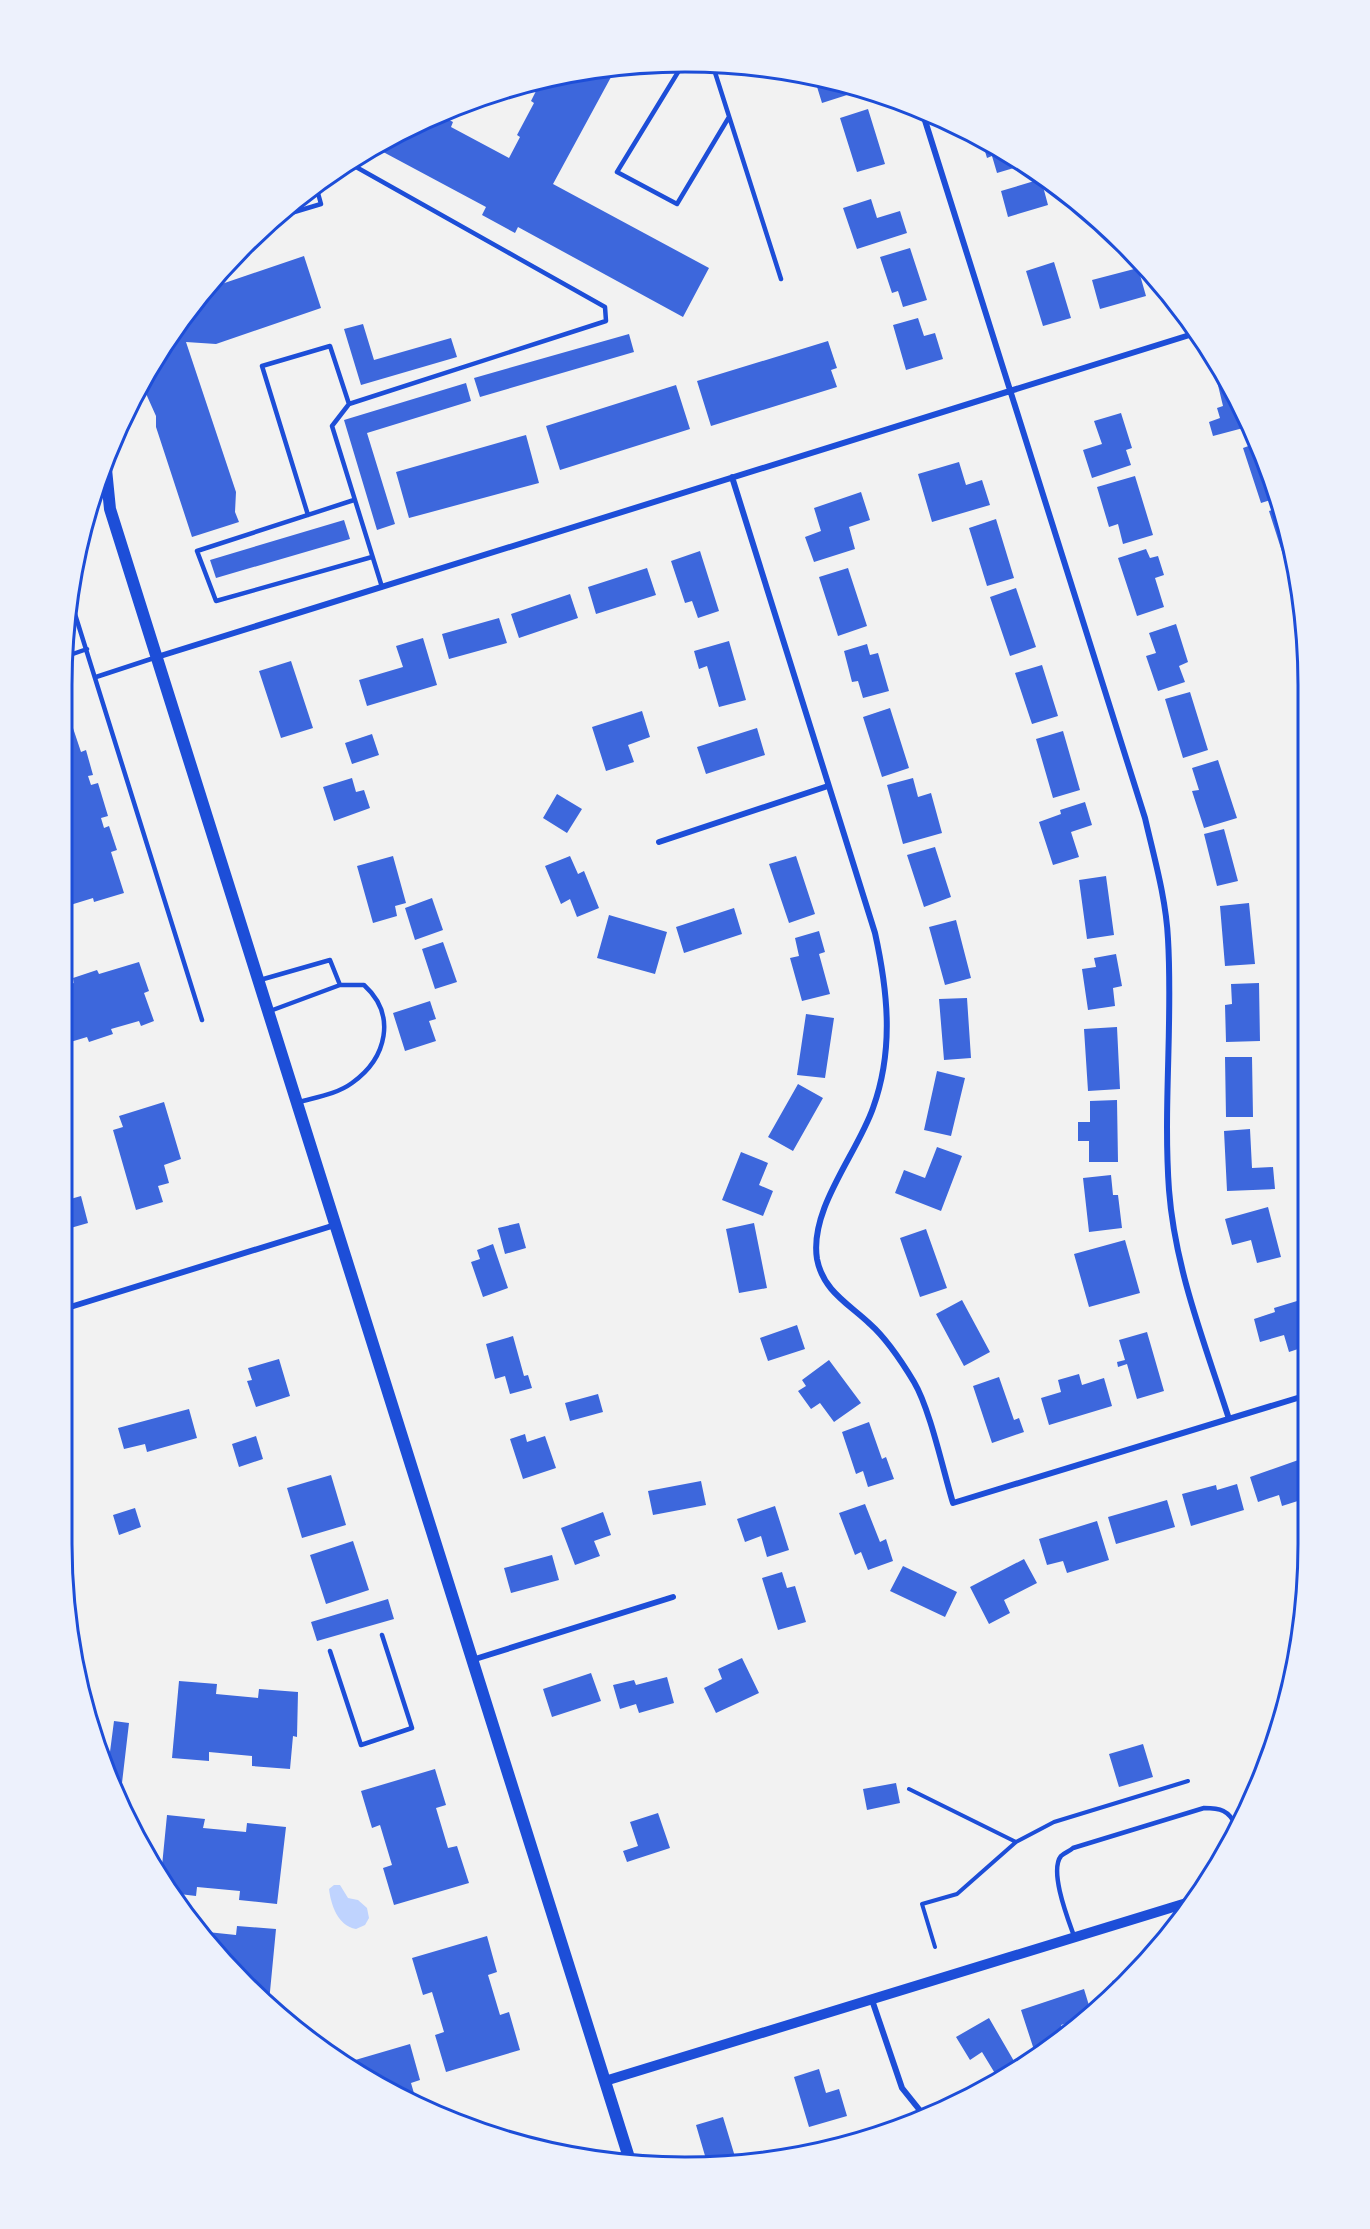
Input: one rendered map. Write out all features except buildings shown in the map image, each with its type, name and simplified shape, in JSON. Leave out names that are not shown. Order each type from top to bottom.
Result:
[{"type":"main road","points":[[107,482],[110,509],[628,2154]]},
{"type":"main road","points":[[103,496],[110,509]]},
{"type":"street","points":[[925,121],[1145,818],[1159,876],[1168,936],[1170,997],[1167,1140],[1174,1232],[1188,1291],[1229,1419]]},
{"type":"street","points":[[157,657],[1189,335]]},
{"type":"street","points":[[732,477],[875,933],[884,977],[888,1020],[885,1064],[874,1107],[856,1148],[822,1213],[816,1237],[817,1260],[826,1283],[836,1296],[871,1324],[895,1353],[916,1385],[953,1503],[1298,1397]]},
{"type":"street","points":[[659,842],[828,786]]},
{"type":"street","points":[[72,1306],[335,1225]]},
{"type":"street","points":[[472,1660],[673,1597]]},
{"type":"street","points":[[605,2081],[1180,1905]]},
{"type":"street","points":[[872,2000],[902,2088],[920,2110]]},
{"type":"lane","points":[[678,72],[617,172],[677,204],[729,117]]},
{"type":"lane","points":[[715,73],[781,279]]},
{"type":"lane","points":[[357,167],[605,307],[606,321],[349,404],[332,426],[382,587]]},
{"type":"lane","points":[[297,211],[321,204],[318,194]]},
{"type":"lane","points":[[308,515],[262,366],[330,346],[349,404]]},
{"type":"lane","points":[[354,500],[197,551],[216,601],[372,557]]},
{"type":"lane","points":[[76,616],[202,1020]]},
{"type":"lane","points":[[73,654],[87,649]]},
{"type":"lane","points":[[96,677],[157,657]]},
{"type":"lane","points":[[258,981],[330,960],[340,985]]},
{"type":"lane","points":[[268,1011],[340,985],[364,985],[377,997],[383,1013],[385,1033],[379,1052],[366,1070],[351,1084],[331,1093],[296,1103]]},
{"type":"lane","points":[[330,1651],[360,1745],[412,1728],[382,1635]]},
{"type":"lane","points":[[1074,1938],[1057,1878],[1056,1867],[1061,1856],[1074,1848],[1204,1808],[1219,1808],[1232,1815],[1233,1818]]},
{"type":"path","points":[[935,1947],[922,1904],[957,1894],[1016,1842],[1054,1822],[1188,1782]]},
{"type":"path","points":[[909,1789],[1016,1842]]},
{"type":"water","points":[[334,1885],[340,1885],[348,1898],[358,1900],[367,1908],[369,1918],[365,1925],[356,1929],[350,1927],[344,1924],[336,1914],[329,1889]]}]
